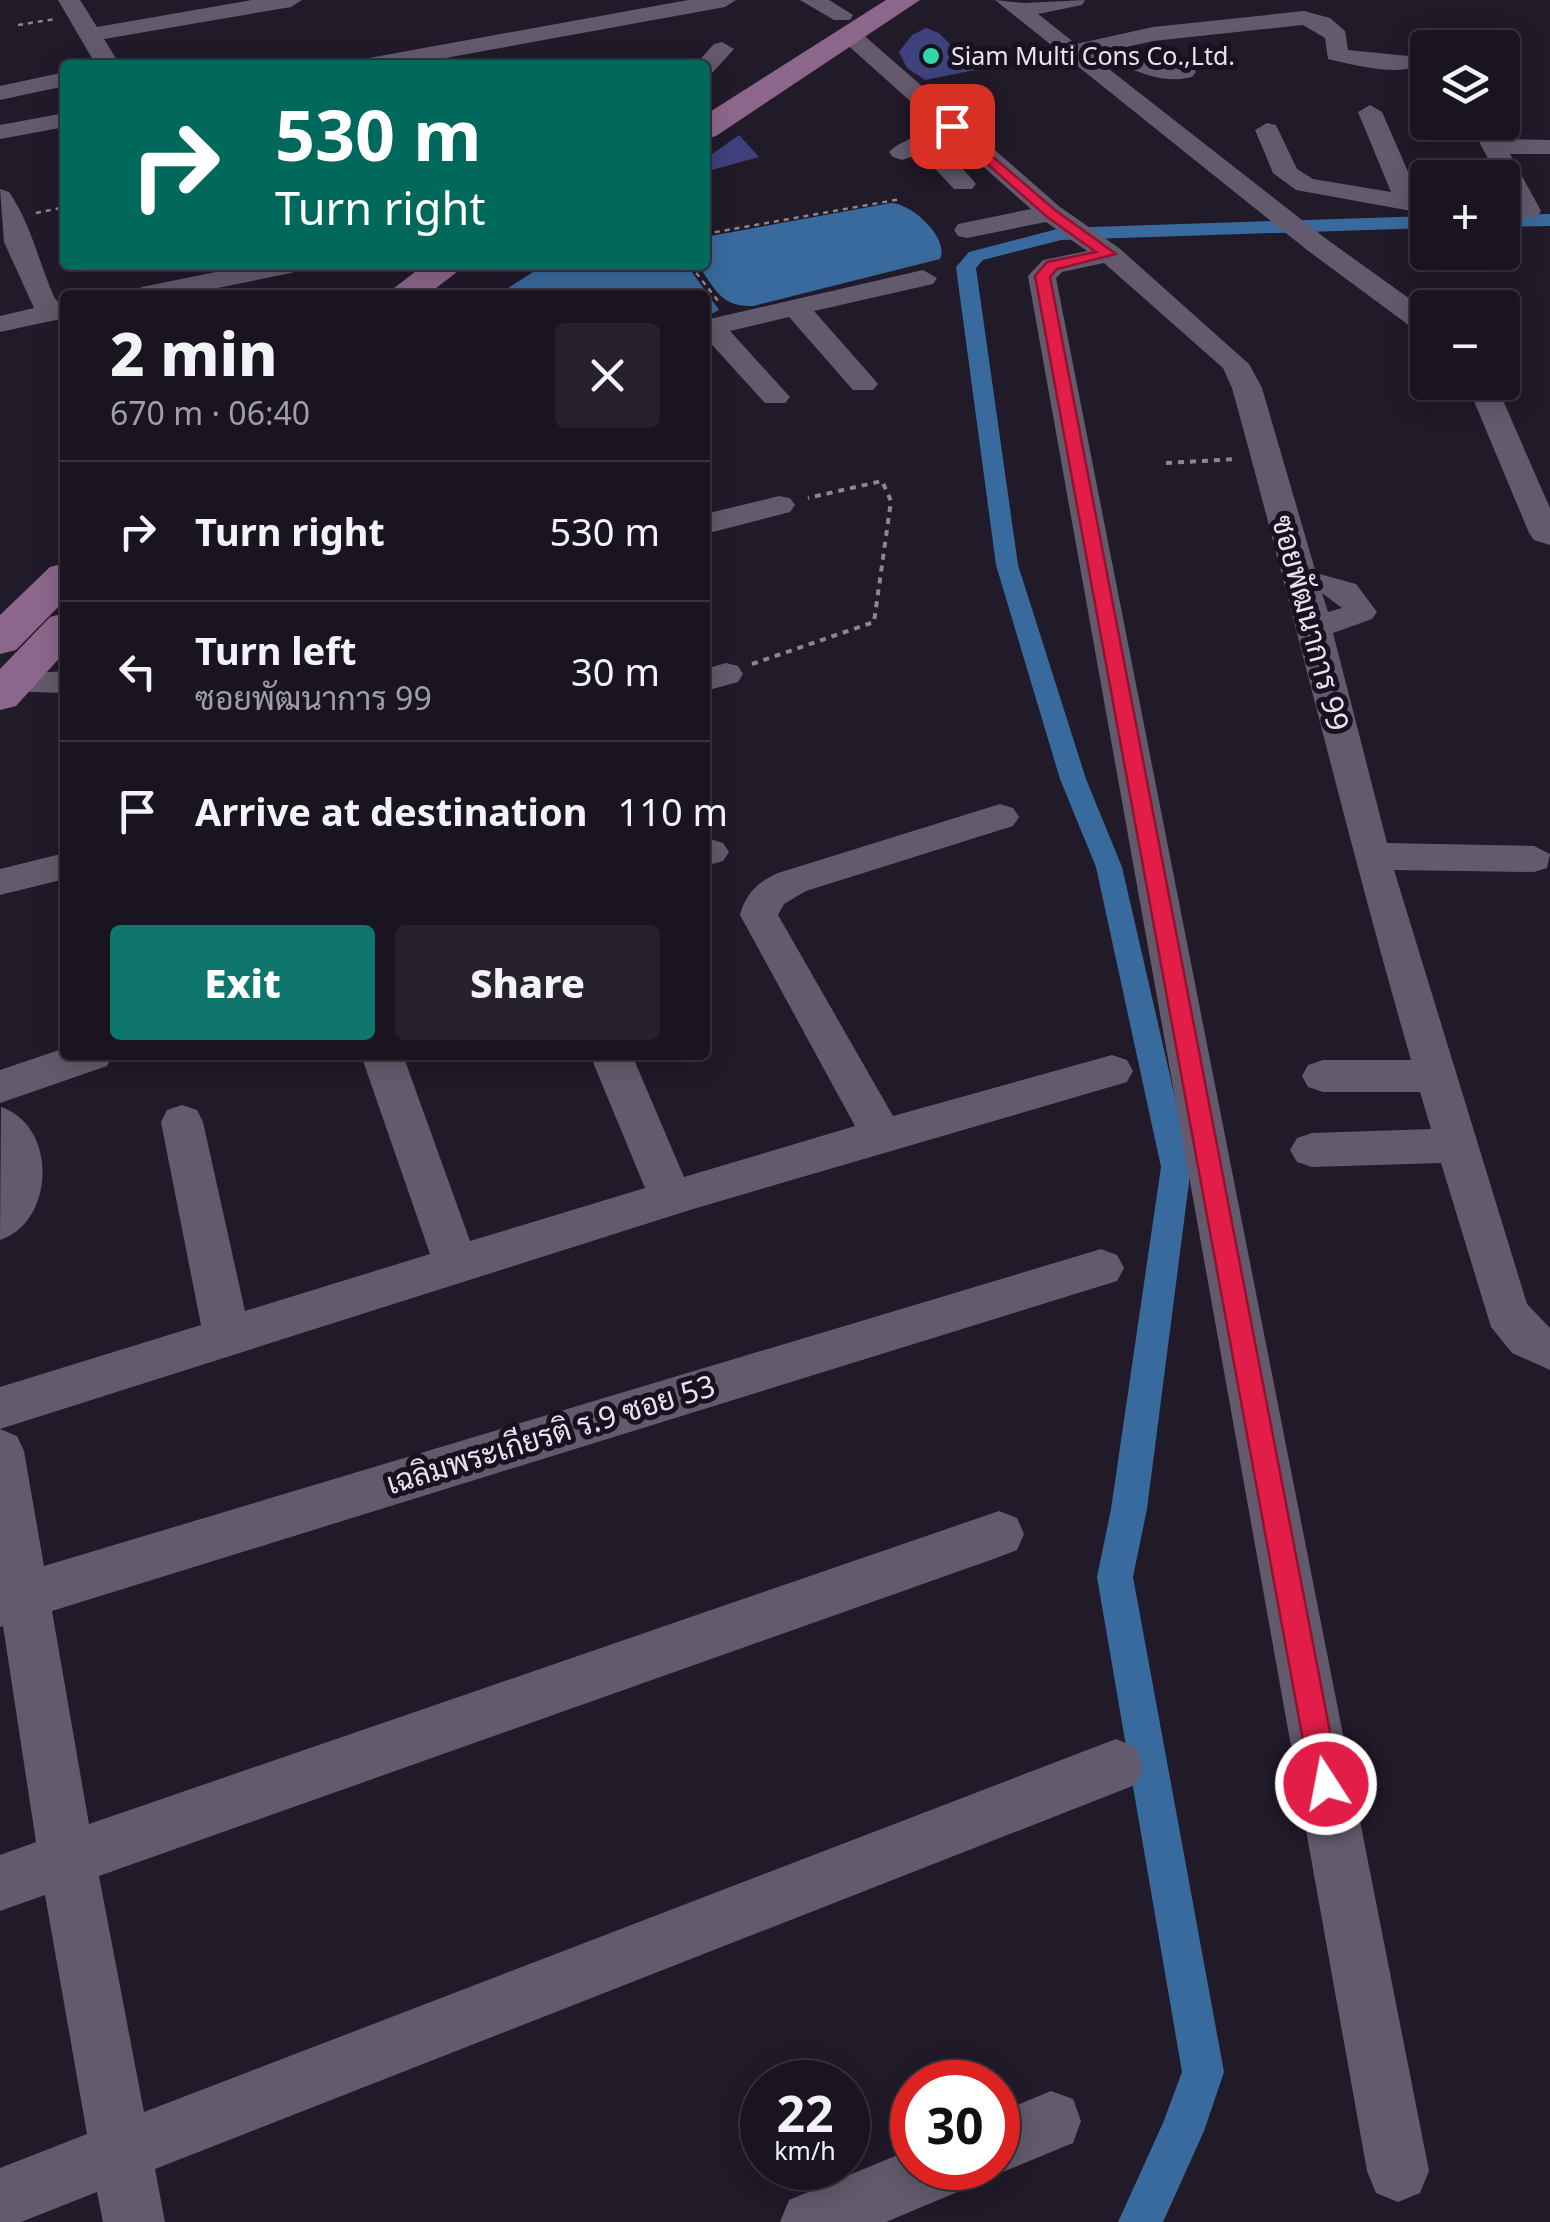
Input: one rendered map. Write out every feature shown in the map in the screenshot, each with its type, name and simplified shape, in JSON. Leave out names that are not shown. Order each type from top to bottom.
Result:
[{"type":"main road","points":[[710,97],[853,17],[906,0]]},
{"type":"main road","points":[[710,125],[853,17]]},
{"type":"main road","points":[[414,290],[463,270]]},
{"type":"main road","points":[[0,640],[60,581]]},
{"type":"main road","points":[[6,689],[60,631]]},
{"type":"street","points":[[105,60],[79,17],[292,0]]},
{"type":"street","points":[[396,60],[726,0]]},
{"type":"street","name":"ซอยพัฒนาการ 99","points":[[811,0],[853,17],[952,126],[1059,220],[1108,254],[1235,364],[1247,388],[1302,581],[1371,856],[1507,1313],[1528,1339],[1550,1350]]},
{"type":"street","points":[[1013,5],[1074,0]]},
{"type":"street","points":[[1013,5],[1316,244],[1410,313]]},
{"type":"street","points":[[1079,57],[1153,34],[1304,18],[1322,22],[1337,36],[1336,54],[1366,61],[1410,62]]},
{"type":"street","points":[[1079,57],[1116,57],[1160,74],[1179,62]]},
{"type":"street","points":[[0,93],[60,80]]},
{"type":"street","points":[[1370,112],[1410,189]]},
{"type":"street","points":[[0,132],[60,121]]},
{"type":"street","points":[[952,126],[914,148],[963,184]]},
{"type":"street","points":[[1267,130],[1295,179]]},
{"type":"street","points":[[1491,140],[1527,211]]},
{"type":"street","points":[[1494,146],[1550,147]]},
{"type":"street","points":[[1247,189],[1295,179],[1410,202]]},
{"type":"street","points":[[0,197],[13,217],[17,242],[58,312],[0,324]]},
{"type":"street","points":[[966,230],[1059,220]]},
{"type":"street","points":[[1108,254],[1052,266],[1042,276],[1398,2171]]},
{"type":"street","points":[[167,290],[266,270]]},
{"type":"street","points":[[775,397],[713,321],[923,278]]},
{"type":"street","points":[[795,307],[862,384]]},
{"type":"street","points":[[1488,400],[1548,538]]},
{"type":"street","points":[[710,523],[779,505]]},
{"type":"street","points":[[1302,581],[1328,583],[1345,590],[1357,601],[1360,612],[1336,623],[1310,622]]},
{"type":"street","points":[[6,689],[60,683]]},
{"type":"street","points":[[880,1134],[759,915],[761,904],[770,893],[792,882],[1000,817]]},
{"type":"street","points":[[1371,856],[1534,859]]},
{"type":"street","points":[[0,882],[60,867]]},
{"type":"street","points":[[0,1086],[77,1060]]},
{"type":"street","points":[[384,1060],[456,1262]]},
{"type":"street","points":[[613,1060],[671,1197]]},
{"type":"street","points":[[0,1408],[456,1262],[880,1134],[1112,1071]]},
{"type":"street","points":[[1323,1076],[1437,1076]]},
{"type":"street","points":[[182,1122],[227,1337]]},
{"type":"street","points":[[0,1222],[16,1199],[26,1169],[16,1143],[1,1124]]},
{"type":"street","points":[[1312,1150],[1458,1145]]},
{"type":"street","name":"เฉลิมพระเกียรติ ร.9 ซอย 53","points":[[12,1599],[1101,1268]]},
{"type":"street","points":[[0,1450],[12,1599],[67,1858],[134,2222]]},
{"type":"street","points":[[0,1883],[1000,1534]]},
{"type":"street","points":[[0,2199],[120,2149],[1116,1766]]},
{"type":"street","points":[[811,2222],[890,2189]]},
{"type":"path","points":[[18,25],[79,17]]},
{"type":"path","points":[[710,233],[901,200]]},
{"type":"path","points":[[1166,463],[1265,457]]},
{"type":"path","points":[[715,677],[874,622],[892,501],[882,481],[779,505]]},
{"type":"water","points":[[891,203],[908,209],[927,223],[942,251],[940,259],[742,306],[726,300],[701,270],[710,270],[710,236]]},
{"type":"water","points":[[536,270],[691,270],[705,290],[505,290]]},
{"type":"water","points":[[710,297],[719,310],[710,314]]},
{"type":"building","name":"Siam Multi Cons Co.,Ltd.","points":[[926,28],[939,33],[975,70],[925,80],[907,68],[899,52],[912,35]]},
{"type":"building","points":[[739,135],[759,157],[710,171],[710,155]]},
{"type":"waterway","points":[[1520,221],[1550,220]]},
{"type":"waterway","points":[[1140,2222],[1182,2131],[1203,2072],[1115,1577],[1129,1509],[1176,1167],[1109,867],[1073,779],[1007,565],[966,267],[976,256],[1061,234],[1410,223]]},
{"type":"place","name":"Siam Multi Cons Co.,Ltd.","points":[[931,56]]},
{"type":"route","points":[[952,126],[1050,213],[1108,254],[1052,266],[1042,276],[1326,1784]]}]
